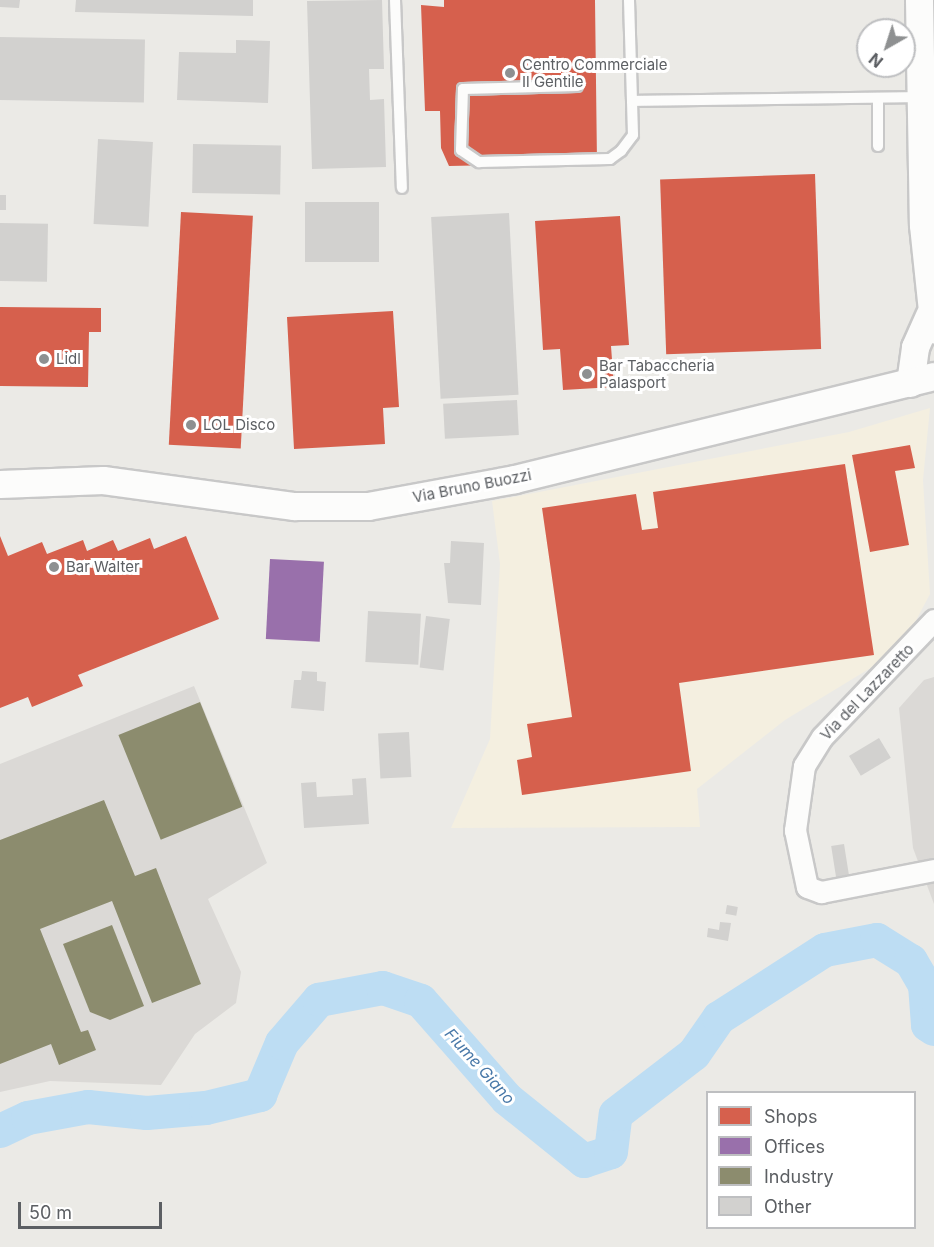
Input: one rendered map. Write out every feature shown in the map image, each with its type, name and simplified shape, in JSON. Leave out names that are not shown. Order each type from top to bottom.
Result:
[{"type":"street","points":[[919,0],[921,97],[932,322],[915,347],[922,380]]},
{"type":"street","name":"Via Bruno Buozzi","points":[[0,484],[103,480],[294,506],[368,506],[515,479],[922,380]]},
{"type":"street","name":"Via del Lazzaretto","points":[[934,620],[822,737],[804,766],[795,830],[807,887],[822,892],[934,870]]},
{"type":"lane","points":[[395,0],[402,189]]},
{"type":"lane","points":[[577,86],[463,89],[461,150],[479,162],[610,159],[633,135],[629,0]]},
{"type":"lane","points":[[632,100],[921,97]]},
{"type":"lane","points":[[878,98],[878,146]]},
{"type":"shaded area","points":[[930,408],[923,480],[930,594],[912,628],[887,658],[785,720],[697,789],[700,827],[451,828],[490,739],[500,564],[492,501],[849,432]]},
{"type":"shaded area","points":[[934,677],[934,904],[913,848],[899,708],[924,680]]},
{"type":"shaded area","points":[[194,686],[267,863],[208,899],[241,972],[236,1003],[195,1034],[161,1085],[50,1081],[0,1092],[0,764]]},
{"type":"building: Shops","name":"Centro Commerciale Il Gentile","points":[[444,0],[595,0],[597,163],[449,166],[441,148],[440,111],[425,111],[421,5],[444,7]]},
{"type":"building: Shops","points":[[815,174],[821,349],[666,354],[660,179]]},
{"type":"building: Shops","points":[[181,212],[253,216],[241,448],[169,445]]},
{"type":"building: Shops","points":[[620,216],[629,345],[611,346],[614,387],[563,390],[560,349],[543,350],[535,221]]},
{"type":"building: Shops","name":"Lidl","points":[[0,307],[101,308],[101,332],[89,332],[88,387],[0,386]]},
{"type":"building: Shops","points":[[393,311],[399,407],[383,408],[385,444],[294,449],[287,317]]},
{"type":"building: Shops","points":[[910,445],[915,468],[895,471],[909,545],[870,552],[852,455]]},
{"type":"building: Shops","points":[[845,464],[874,655],[679,683],[691,771],[522,795],[517,760],[532,757],[527,724],[572,717],[542,508],[636,494],[642,530],[658,528],[653,492]]},
{"type":"building: Shops","points":[[0,536],[8,556],[42,542],[47,554],[83,540],[87,551],[113,540],[118,551],[150,538],[154,549],[186,536],[219,619],[78,675],[83,686],[32,707],[28,697],[0,708]]},
{"type":"building: Offices","points":[[270,559],[324,562],[320,642],[266,639]]},
{"type":"building: Industry","points":[[200,702],[242,807],[161,840],[118,735]]},
{"type":"building: Industry","points":[[104,800],[135,876],[156,868],[201,984],[152,1003],[112,901],[40,929],[81,1032],[88,1030],[96,1050],[59,1065],[51,1044],[0,1064],[0,840]]},
{"type":"building: Industry","points":[[112,925],[144,1006],[110,1020],[90,1012],[63,944]]},
{"type":"building: Other","points":[[0,0],[20,0],[19,8],[0,7]]},
{"type":"building: Other","points":[[76,0],[253,0],[253,16],[75,12]]},
{"type":"building: Other","points":[[382,0],[384,69],[369,69],[370,100],[384,99],[386,167],[312,169],[307,1]]},
{"type":"building: Other","points":[[0,37],[145,40],[144,103],[0,100]]},
{"type":"building: Other","points":[[236,40],[270,41],[268,103],[177,100],[179,52],[236,53]]},
{"type":"building: Other","points":[[98,139],[153,142],[148,227],[94,224]]},
{"type":"building: Other","points":[[193,144],[281,146],[280,195],[192,193]]},
{"type":"building: Other","points":[[0,195],[6,195],[6,210],[0,210]]},
{"type":"building: Other","points":[[305,202],[379,202],[379,262],[305,262]]},
{"type":"building: Other","points":[[509,213],[519,395],[441,399],[431,217]]},
{"type":"building: Other","points":[[0,223],[48,224],[47,282],[0,281]]},
{"type":"building: Other","points":[[517,400],[519,435],[445,439],[443,404]]},
{"type":"building: Other","points":[[451,541],[484,543],[481,605],[448,603],[444,563],[450,563]]},
{"type":"building: Other","points":[[368,611],[421,614],[418,665],[365,662]]},
{"type":"building: Other","points":[[426,616],[450,619],[443,671],[420,668]]},
{"type":"building: Other","points":[[302,671],[317,672],[317,681],[326,682],[324,711],[291,708],[294,680],[301,680]]},
{"type":"building: Other","points":[[409,732],[411,777],[380,779],[378,734]]},
{"type":"building: Other","points":[[879,738],[891,758],[861,776],[849,756]]},
{"type":"building: Other","points":[[366,778],[369,824],[304,828],[301,783],[316,782],[317,797],[353,795],[352,779]]},
{"type":"building: Other","points":[[844,844],[849,876],[836,878],[831,846]]},
{"type":"building: Other","points":[[727,905],[738,907],[736,916],[725,914]]},
{"type":"building: Other","points":[[720,922],[731,923],[728,941],[707,937],[708,928],[719,930]]},
{"type":"waterway","name":"Fiume Giano","points":[[0,1131],[28,1118],[88,1107],[147,1113],[206,1108],[260,1095],[282,1043],[319,1000],[383,988],[421,1001],[507,1099],[584,1161],[611,1152],[616,1114],[694,1054],[719,1018],[825,950],[877,940],[911,961],[925,985],[928,1025],[934,1029]]},
{"type":"place","name":"Centro Commerciale Il Gentile","points":[[510,73]]},
{"type":"place","name":"Lidl","points":[[44,359]]},
{"type":"place","name":"Bar Tabaccheria Palasport","points":[[587,374]]},
{"type":"place","name":"LOL Disco","points":[[191,425]]},
{"type":"place","name":"Bar Walter","points":[[54,567]]}]
